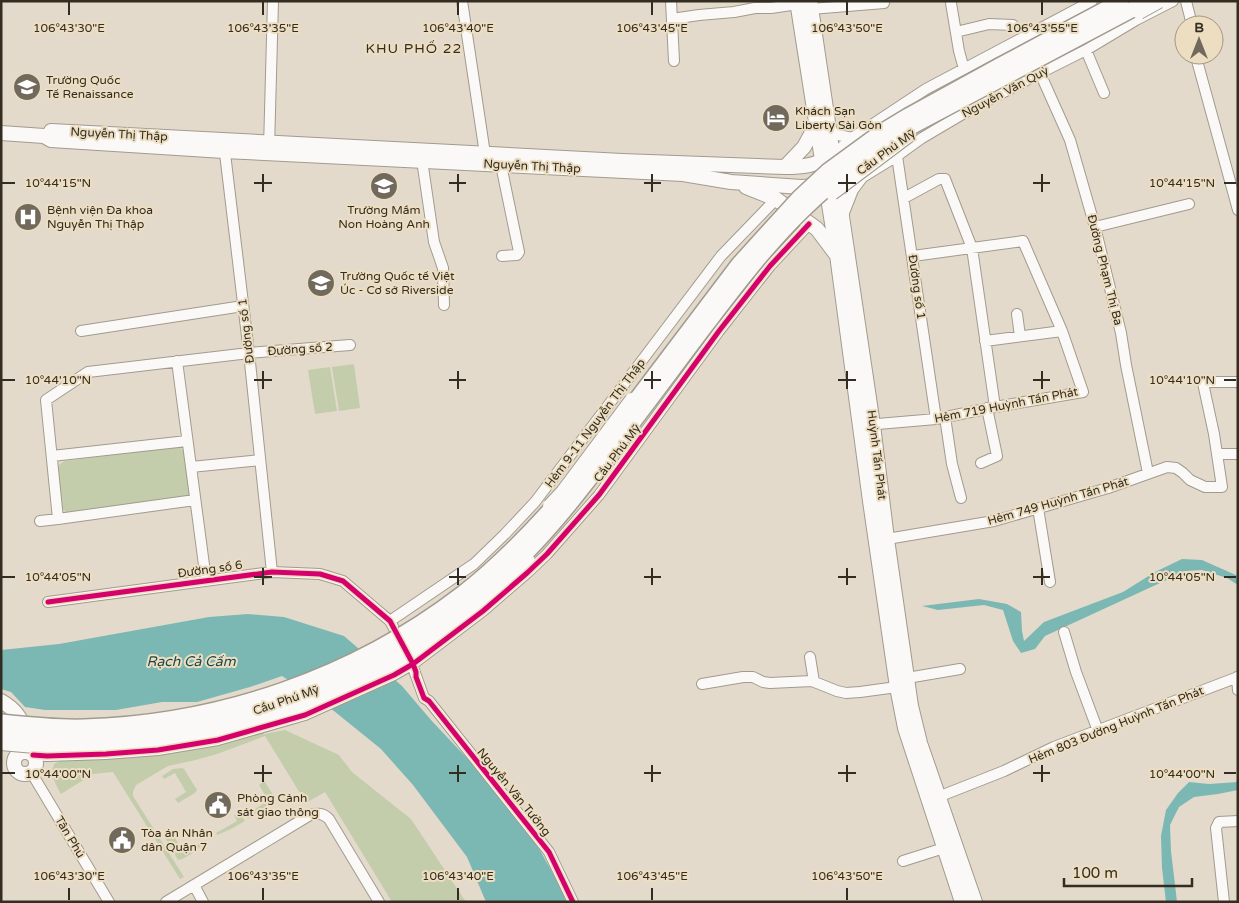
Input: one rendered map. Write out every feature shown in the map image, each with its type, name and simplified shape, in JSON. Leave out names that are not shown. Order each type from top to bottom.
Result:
[{"type":"highway","name":"Cầu Phú Mỹ","points":[[1,722],[61,727],[105,726],[196,715],[287,689],[333,671],[380,648],[420,623],[479,580],[553,508],[577,479],[739,264],[819,179],[843,159],[908,116],[1121,1]]},
{"type":"highway","name":"Cầu Phú Mỹ","points":[[1,734],[100,738],[145,734],[213,722],[254,712],[316,690],[364,669],[414,641],[481,594],[534,544],[585,485],[745,273],[788,225],[833,183],[879,147],[914,125],[1148,1]]},
{"type":"main road","name":"Cầu Phú Mỹ","points":[[1,718],[63,722],[128,719],[223,704],[287,684],[359,654],[387,640],[440,606],[479,576],[563,492],[725,275],[788,201],[881,127],[989,66],[1112,1]]},
{"type":"main road","name":"Cầu Phú Mỹ","points":[[1,743],[46,748],[99,747],[185,739],[234,728],[306,705],[392,666],[467,615],[501,587],[539,550],[576,508],[746,282],[811,210],[913,131],[985,92],[1052,59],[1158,1]]},
{"type":"main road","name":"Huỳnh Tấn Phát","points":[[804,4],[867,425],[902,683],[905,728],[975,902]]},
{"type":"main road","points":[[785,167],[823,125]]},
{"type":"main road","name":"Nguyễn Thị Thập","points":[[1,134],[44,136],[51,140],[224,145],[501,165],[683,174],[806,167],[828,157]]},
{"type":"main road","name":"Nguyễn Thị Thập","points":[[269,148],[485,154],[712,171],[731,182],[801,187],[832,185]]},
{"type":"main road","points":[[731,182],[776,199],[817,229],[842,254]]},
{"type":"main road","name":"Huỳnh Tấn Phát","points":[[832,185],[842,219],[842,254]]},
{"type":"main road","name":"Huỳnh Tấn Phát","points":[[867,425],[887,539],[885,564]]},
{"type":"main road","points":[[1,701],[16,711],[23,723],[28,736],[30,753],[36,760],[36,764],[34,770],[23,774],[16,771],[7,759],[21,752],[30,753]]},
{"type":"main road","name":"Huỳnh Tấn Phát","points":[[937,804],[944,848],[962,902]]},
{"type":"street","points":[[269,148],[273,1]]},
{"type":"street","points":[[462,1],[485,154]]},
{"type":"street","points":[[671,1],[674,61]]},
{"type":"street","points":[[828,157],[852,138],[926,89],[1092,1]]},
{"type":"street","name":"Nguyễn Văn Quỳ","points":[[832,185],[862,178],[922,138],[1173,1]]},
{"type":"street","points":[[1186,1],[1190,15]]},
{"type":"street","points":[[672,19],[755,8],[804,4],[884,3]]},
{"type":"street","points":[[951,4],[964,69]]},
{"type":"street","points":[[956,32],[989,24],[1013,25]]},
{"type":"street","points":[[1086,50],[1104,93]]},
{"type":"street","points":[[1198,65],[1238,210]]},
{"type":"street","name":"Đường Phạm Thị Ba","points":[[1040,73],[1070,140],[1095,226],[1121,333],[1148,473]]},
{"type":"street","points":[[823,125],[834,134],[852,138]]},
{"type":"street","name":"Đường số 1","points":[[224,145],[249,353],[272,572]]},
{"type":"street","name":"Đường số 1","points":[[897,156],[940,418],[961,498]]},
{"type":"street","points":[[422,160],[434,242],[443,268],[444,305]]},
{"type":"street","points":[[501,165],[519,252],[517,255],[502,256]]},
{"type":"street","points":[[842,219],[853,190],[862,178]]},
{"type":"street","points":[[904,198],[939,179],[945,179],[972,248],[985,341],[997,456],[981,463]]},
{"type":"street","name":"Hẻm 9-11 Nguyễn Thị Thập","points":[[390,621],[474,564],[535,502],[721,256],[776,199]]},
{"type":"street","points":[[1095,226],[1189,204]]},
{"type":"street","points":[[30,753],[47,756],[66,756],[158,750],[218,740],[305,715],[414,668],[483,611],[547,554],[599,495],[736,309],[770,266],[810,224]]},
{"type":"street","name":"Hẻm 719 Huỳnh Tấn Phát","points":[[867,425],[940,418],[991,407],[1083,392],[1062,331],[1023,241],[972,248]]},
{"type":"street","points":[[913,256],[972,248]]},
{"type":"street","points":[[81,332],[243,306]]},
{"type":"street","points":[[1017,314],[1020,336]]},
{"type":"street","points":[[985,341],[1062,331]]},
{"type":"street","name":"Đường số 2","points":[[52,456],[46,400],[88,372],[249,353],[350,345]]},
{"type":"street","points":[[177,361],[206,580]]},
{"type":"street","points":[[1238,382],[1204,383],[1217,454],[1238,454]]},
{"type":"street","points":[[58,519],[52,456],[188,441]]},
{"type":"street","name":"Hẻm 749 Huỳnh Tấn Phát","points":[[887,539],[994,520],[1108,488],[1167,467],[1176,468],[1197,484],[1205,487],[1222,488],[1217,454]]},
{"type":"street","points":[[191,466],[260,460]]},
{"type":"street","points":[[40,520],[196,500]]},
{"type":"street","points":[[1038,508],[1050,582]]},
{"type":"street","name":"Đường số 6","points":[[48,602],[272,572],[320,574],[343,581],[390,621]]},
{"type":"street","name":"Nguyễn Văn Tưởng","points":[[390,621],[414,668],[424,698],[429,701],[549,852],[573,902]]},
{"type":"street","points":[[1064,632],[1076,672],[1098,731]]},
{"type":"street","points":[[810,657],[814,682]]},
{"type":"street","points":[[702,684],[753,676],[763,682],[808,680],[838,691],[860,692],[960,669]]},
{"type":"street","points":[[1238,677],[1238,690]]},
{"type":"street","name":"Hẻm 803 Đường Huỳnh Tấn Phát","points":[[937,804],[1054,748],[1238,677]]},
{"type":"street","name":"Tân Phú","points":[[30,772],[109,902]]},
{"type":"street","points":[[166,902],[310,814],[317,813],[324,814],[329,819],[379,902]]},
{"type":"street","points":[[1224,902],[1216,828],[1219,822],[1238,821]]},
{"type":"street","points":[[903,860],[944,848]]},
{"type":"street","points":[[194,885],[203,902]]},
{"type":"green space","points":[[354,364],[360,408],[339,411],[332,367]]},
{"type":"green space","points":[[330,367],[337,411],[315,414],[308,370]]},
{"type":"green space","points":[[178,447],[186,454],[190,496],[67,514],[61,507],[57,469],[65,461]]},
{"type":"green space","points":[[285,730],[339,755],[352,772],[411,819],[466,902],[392,902],[325,792],[306,803],[265,736],[217,754],[168,766],[136,785],[133,796],[184,877],[180,879],[113,772],[93,774],[61,794],[53,775],[54,764],[64,759]]},
{"type":"green space","points":[[182,768],[197,790],[178,803],[175,799],[186,792],[175,773],[164,779],[162,776],[173,769]]},
{"type":"green space","points":[[265,782],[275,801],[248,819],[244,814],[268,800],[259,785]]},
{"type":"green space","points":[[239,812],[245,821],[217,835],[216,833],[237,821],[234,815]]},
{"type":"green space","points":[[170,827],[184,853],[205,842],[189,855],[178,860],[164,836],[165,830]]},
{"type":"water","points":[[1182,559],[1202,560],[1238,576],[1238,585],[1227,578],[1202,570],[1186,571],[1045,636],[1035,649],[1021,653],[1013,641],[1003,610],[984,605],[938,610],[922,606],[979,599],[1007,604],[1021,612],[1024,641],[1044,622],[1123,592],[1155,572]]},
{"type":"water","name":"Rạch Cả Cấm","points":[[248,614],[284,617],[344,636],[402,686],[479,771],[529,831],[563,891],[566,902],[486,902],[467,857],[413,785],[381,749],[334,711],[282,676],[197,702],[162,702],[116,710],[45,710],[25,707],[11,692],[1,689],[1,650],[59,644],[209,617]]},
{"type":"water","points":[[1189,782],[1209,784],[1238,782],[1238,790],[1194,797],[1179,807],[1170,825],[1177,902],[1166,902],[1161,836],[1166,810],[1178,793]]},
{"type":"cycle path","points":[[33,755],[106,754],[158,750],[218,740],[305,715],[394,675],[413,664],[483,611],[547,554],[599,495],[719,331],[770,266],[809,224]]},
{"type":"cycle path","points":[[48,602],[272,572],[320,574],[343,581],[390,621],[413,664],[424,698],[429,701],[549,852],[573,902]]},
{"type":"place","name":"Trường Quốc Tế Renaissance","points":[[27,87]]},
{"type":"place","name":"Khách Sạn Liberty Sài Gòn","points":[[776,118]]},
{"type":"place","name":"Trường Mầm Non Hoàng Anh","points":[[384,186]]},
{"type":"place","name":"Bệnh viện Đa khoa Nguyễn Thị Thập","points":[[28,217]]},
{"type":"place","name":"Trường Quốc tế Việt Úc - Cơ sở Riverside","points":[[321,283]]},
{"type":"place","name":"Phòng Cảnh sát giao thông","points":[[218,805]]},
{"type":"place","name":"Tòa án Nhân dân Quận 7","points":[[122,840]]},
{"type":"district","name":"KHU PHỐ 22","points":[[414,48]]}]
